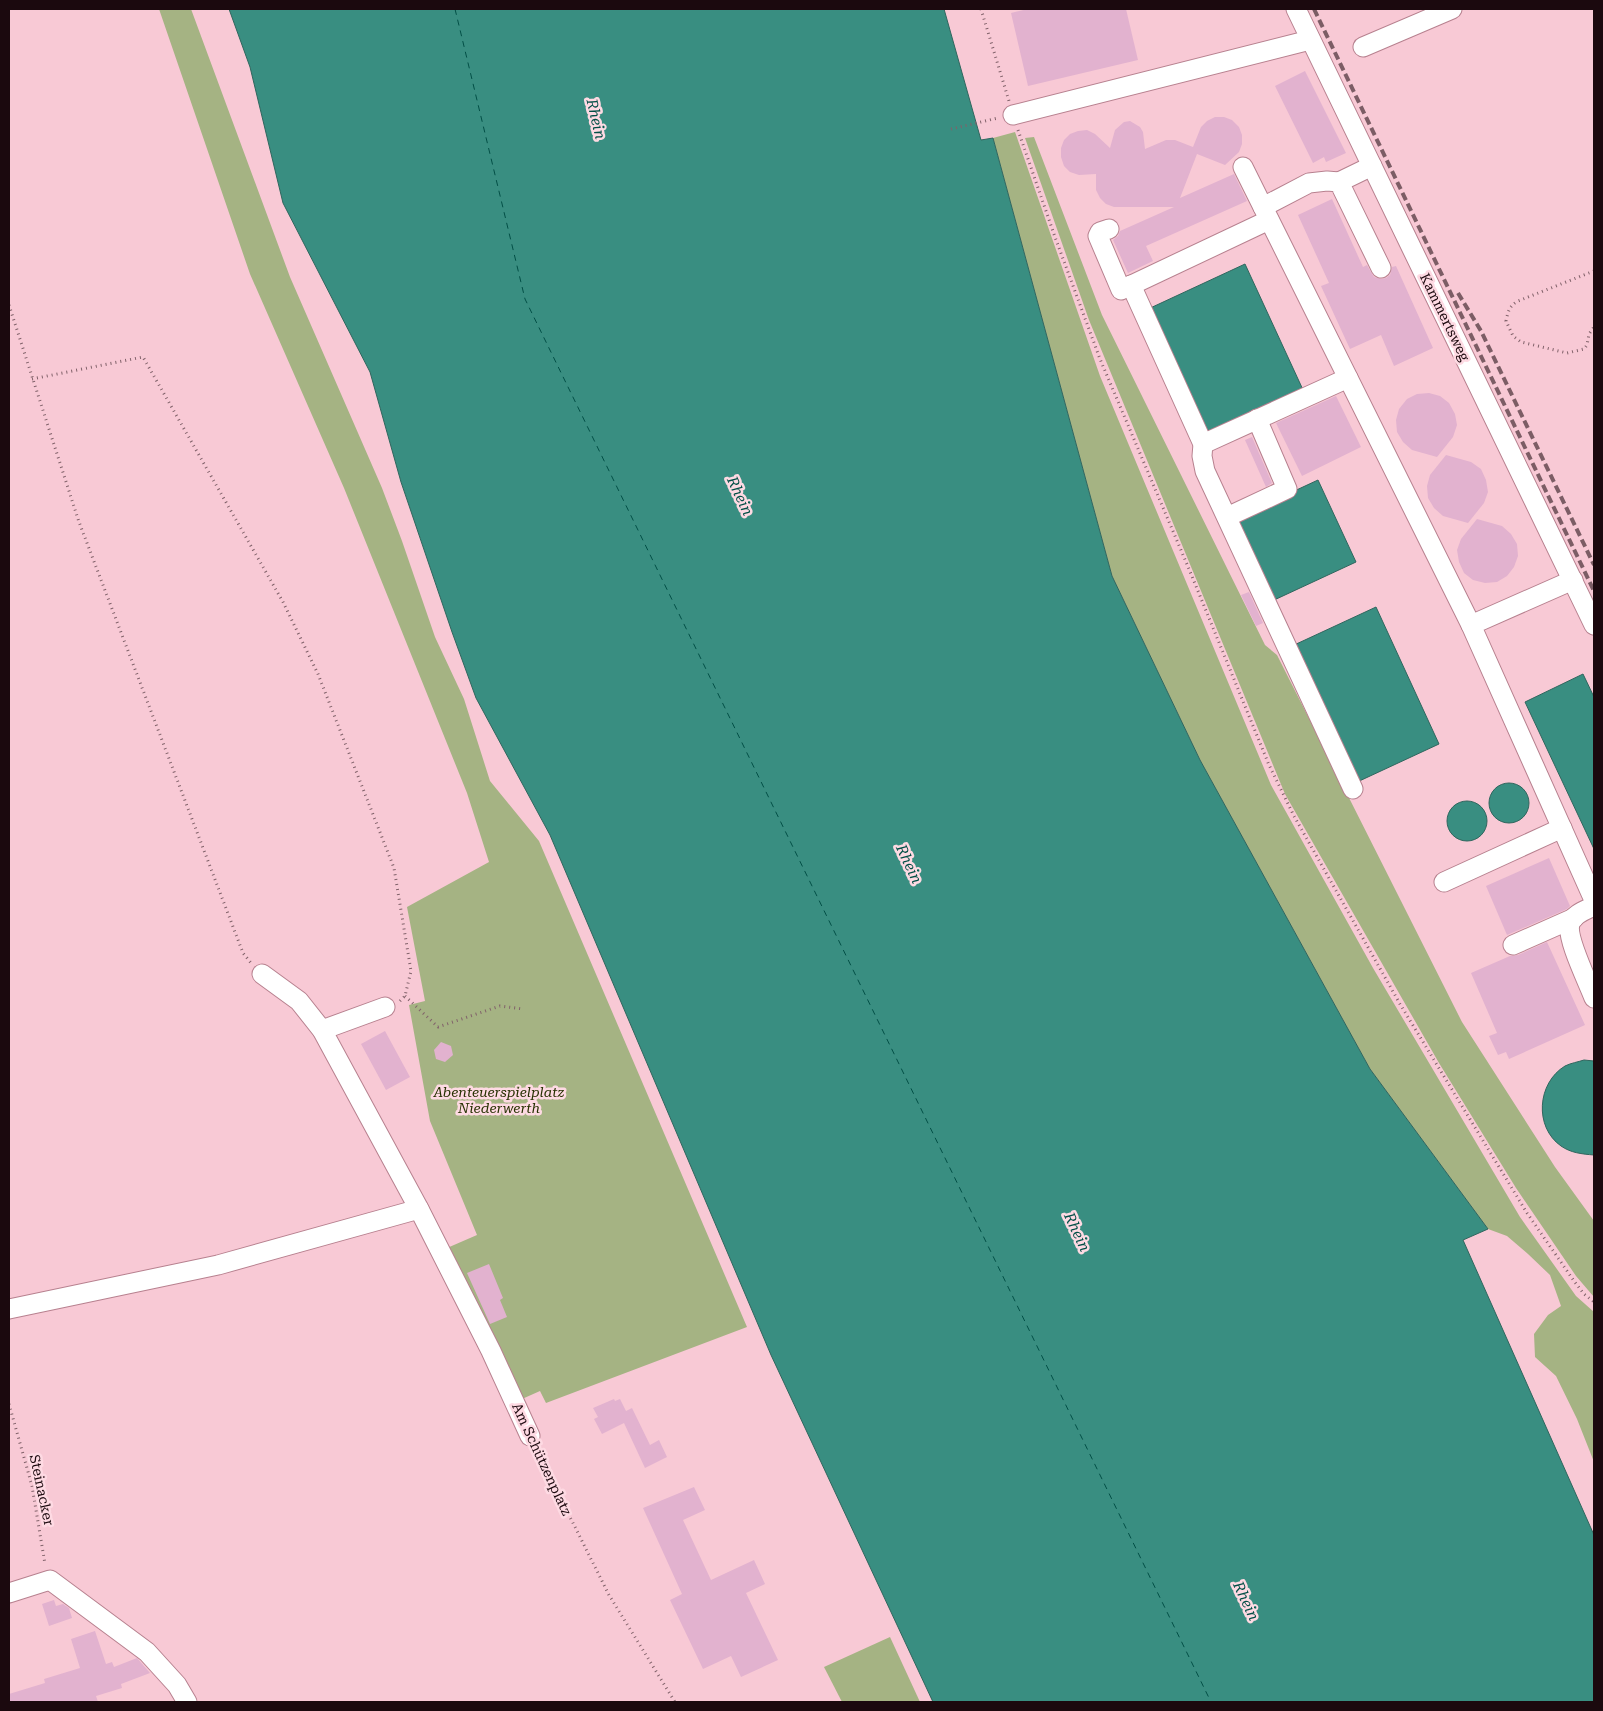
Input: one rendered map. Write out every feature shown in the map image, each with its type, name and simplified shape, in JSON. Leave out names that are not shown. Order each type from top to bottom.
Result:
[{"type":"street","name":"Kammertsweg","points":[[1296,9],[1594,625]]},
{"type":"street","points":[[1363,47],[1452,9]]},
{"type":"street","points":[[1013,115],[1310,40]]},
{"type":"street","points":[[1109,229],[1100,232],[1098,236],[1121,290],[1266,214],[1309,183],[1339,182],[1372,166]]},
{"type":"street","points":[[1243,167],[1471,625],[1594,900]]},
{"type":"street","points":[[1339,182],[1381,268]]},
{"type":"street","points":[[1131,285],[1203,444],[1202,456],[1205,470],[1353,789]]},
{"type":"street","points":[[1203,444],[1348,378]]},
{"type":"street","points":[[1227,517],[1287,489],[1257,419]]},
{"type":"street","points":[[1471,625],[1572,580]]},
{"type":"street","points":[[1444,882],[1562,828]]},
{"type":"street","points":[[1594,906],[1580,912],[1570,924],[1570,938],[1594,998]]},
{"type":"street","points":[[1513,945],[1574,918]]},
{"type":"street","name":"Am Schützenplatz","points":[[262,974],[298,1001],[322,1030],[419,1209],[491,1351],[530,1436]]},
{"type":"street","points":[[322,1030],[385,1007]]},
{"type":"street","points":[[9,1308],[218,1265],[419,1209]]},
{"type":"street","points":[[9,1592],[50,1580],[147,1652],[176,1685],[187,1702]]},
{"type":"path","points":[[980,9],[1054,237],[1100,359],[1269,765],[1294,816],[1400,1004],[1527,1213],[1574,1281],[1584,1294],[1594,1302]]},
{"type":"path","points":[[951,130],[1013,115]]},
{"type":"path","points":[[1594,271],[1512,304],[1506,321],[1513,336],[1522,342],[1567,353],[1584,349],[1587,345],[1589,334],[1594,327]]},
{"type":"path","points":[[9,305],[79,522],[243,953],[262,974]]},
{"type":"path","points":[[32,379],[143,357],[284,602],[318,674],[394,868],[411,971],[405,996],[400,1002],[385,1007]]},
{"type":"path","points":[[405,996],[438,1027],[500,1006],[523,1009]]},
{"type":"path","name":"Steinacker","points":[[9,1404],[32,1486],[45,1564],[50,1580]]},
{"type":"path","name":"Am Schützenplatz","points":[[530,1436],[548,1476],[609,1595],[675,1702]]},
{"type":"green space","name":"Abenteuerspielplatz Niederwerth","points":[[159,9],[191,9],[290,277],[382,488],[435,637],[464,699],[490,781],[539,841],[747,1327],[546,1403],[540,1391],[522,1399],[447,1248],[477,1235],[430,1121],[409,1005],[425,1001],[407,907],[489,862],[467,793],[344,488],[250,274]]},
{"type":"green space","points":[[1015,132],[1100,376],[1271,785],[1373,968],[1520,1217],[1576,1296],[1594,1312],[1594,1462],[1577,1419],[1556,1376],[1535,1357],[1534,1334],[1548,1315],[1561,1306],[1550,1275],[1507,1236],[1488,1229],[1370,1069],[1200,760],[1112,576],[993,138]]},
{"type":"green space","points":[[1034,137],[1102,315],[1265,645],[1277,655],[1462,1022],[1555,1167],[1594,1221],[1594,1297],[1576,1276],[1516,1188],[1439,1063],[1285,794],[1089,320],[1025,138]]},
{"type":"green space","points":[[890,1637],[920,1702],[842,1702],[824,1667]]},
{"type":"water","name":"Rhein","points":[[229,9],[944,9],[981,140],[993,138],[1112,576],[1200,760],[1370,1069],[1488,1229],[1463,1240],[1594,1535],[1594,1702],[933,1702],[771,1355],[550,835],[476,698],[401,482],[370,372],[283,203],[250,67]]},
{"type":"water","points":[[1245,264],[1304,392],[1205,437],[1146,310]]},
{"type":"water","points":[[1318,480],[1356,562],[1272,601],[1234,519]]},
{"type":"water","points":[[1376,607],[1439,744],[1355,783],[1292,646]]},
{"type":"water","points":[[1583,674],[1594,697],[1594,849],[1525,702]]},
{"type":"water","points":[[1509,783],[1523,789],[1529,803],[1523,817],[1509,823],[1495,817],[1489,803],[1495,789]]},
{"type":"water","points":[[1467,801],[1481,807],[1487,821],[1481,835],[1467,841],[1453,835],[1447,821],[1453,807]]},
{"type":"water","points":[[1584,1060],[1594,1061],[1594,1155],[1573,1152],[1561,1146],[1552,1138],[1546,1128],[1543,1117],[1542,1105],[1549,1083],[1565,1066]]},
{"type":"building","points":[[1028,9],[1126,9],[1138,60],[1028,86],[1011,13]]},
{"type":"building","points":[[1305,71],[1346,153],[1326,162],[1324,157],[1313,163],[1275,86]]},
{"type":"building","points":[[1215,117],[1224,117],[1232,120],[1239,127],[1242,135],[1242,144],[1239,152],[1225,165],[1197,154],[1180,198],[1234,174],[1247,201],[1146,246],[1153,261],[1128,273],[1113,240],[1120,231],[1174,207],[1114,207],[1106,204],[1096,190],[1096,174],[1079,175],[1070,172],[1064,166],[1061,148],[1064,140],[1070,134],[1087,130],[1095,134],[1110,148],[1115,130],[1124,122],[1130,121],[1140,127],[1143,132],[1145,149],[1166,140],[1175,140],[1193,147],[1201,127]]},
{"type":"building","points":[[1332,199],[1363,267],[1367,265],[1374,277],[1381,279],[1390,275],[1392,267],[1396,266],[1433,348],[1394,366],[1381,335],[1350,349],[1321,286],[1329,283],[1298,215]]},
{"type":"building","points":[[1429,393],[1440,396],[1449,403],[1455,414],[1457,425],[1453,437],[1437,457],[1412,450],[1403,442],[1397,432],[1396,420],[1399,409],[1407,399],[1417,394]]},
{"type":"building","points":[[1336,396],[1361,447],[1302,476],[1276,423]]},
{"type":"building","points":[[1252,437],[1272,483],[1266,487],[1245,440]]},
{"type":"building","points":[[1446,455],[1471,462],[1481,469],[1486,480],[1488,492],[1484,503],[1468,523],[1443,516],[1434,508],[1428,498],[1427,486],[1430,475]]},
{"type":"building","points":[[1477,519],[1502,526],[1511,534],[1517,544],[1518,556],[1514,567],[1507,576],[1497,582],[1485,583],[1473,580],[1464,573],[1459,562],[1457,550],[1461,539]]},
{"type":"building","points":[[1249,592],[1263,623],[1256,626],[1241,595]]},
{"type":"building","points":[[1549,858],[1570,906],[1507,935],[1486,886]]},
{"type":"building","points":[[1547,942],[1585,1025],[1509,1059],[1506,1052],[1498,1055],[1489,1036],[1497,1033],[1471,973]]},
{"type":"building","points":[[385,1031],[410,1077],[386,1090],[361,1044]]},
{"type":"building","points":[[441,1042],[451,1046],[453,1055],[445,1062],[436,1059],[434,1050]]},
{"type":"building","points":[[489,1264],[503,1298],[500,1300],[507,1317],[490,1324],[467,1273]]},
{"type":"building","points":[[614,1399],[615,1401],[620,1399],[626,1411],[632,1408],[650,1445],[659,1440],[667,1457],[645,1468],[624,1423],[602,1434],[594,1419],[598,1417],[593,1408]]},
{"type":"building","points":[[694,1487],[705,1510],[683,1520],[711,1580],[754,1560],[765,1584],[746,1593],[778,1660],[741,1677],[731,1656],[703,1669],[670,1600],[682,1594],[643,1508]]},
{"type":"building","points":[[54,1600],[56,1606],[63,1604],[69,1608],[72,1618],[49,1626],[42,1604]]},
{"type":"building","points":[[95,1631],[106,1664],[112,1662],[114,1667],[137,1658],[150,1673],[121,1684],[122,1688],[96,1696],[98,1702],[9,1702],[9,1694],[45,1683],[44,1679],[80,1668],[71,1639]]},
{"type":"ferry route","points":[[455,9],[525,299],[1211,1702]]},
{"type":"railway","points":[[1314,9],[1594,591]]},
{"type":"railway","points":[[1458,293],[1481,331],[1594,565]]}]
